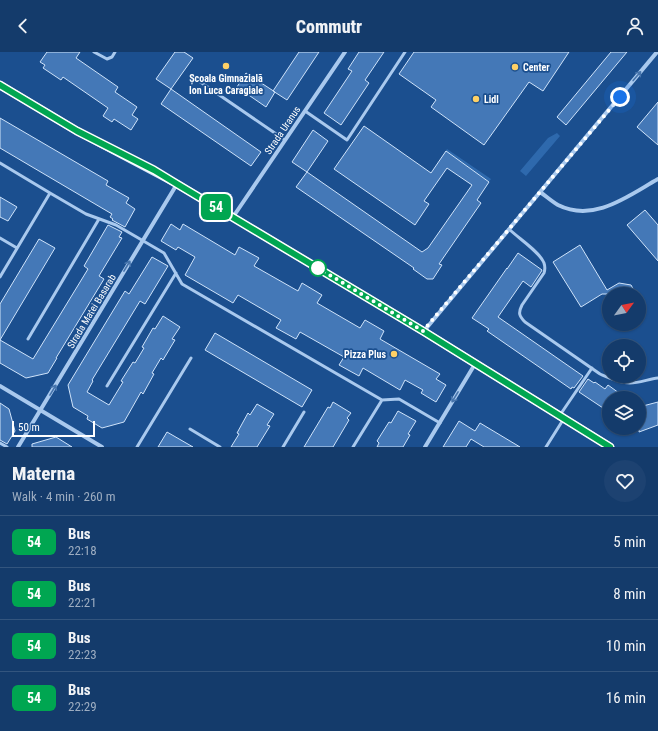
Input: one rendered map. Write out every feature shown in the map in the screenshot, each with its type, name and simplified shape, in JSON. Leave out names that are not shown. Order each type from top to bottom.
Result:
[{"type":"street","name":"Strada Uranus","points":[[233,217],[344,52]]},
{"type":"street","points":[[423,331],[658,52]]},
{"type":"street","points":[[0,85],[77,131],[154,170],[423,331],[607,446],[616,447]]},
{"type":"street","points":[[540,192],[559,205],[579,211],[589,211],[621,201],[658,179]]},
{"type":"street","name":"Strada Matei Basarab","points":[[18,447],[177,184]]},
{"type":"street","points":[[425,447],[475,364]]},
{"type":"street","points":[[0,386],[102,447]]},
{"type":"lane","points":[[94,52],[107,59],[112,57],[116,52]]},
{"type":"lane","points":[[305,111],[347,140],[405,52]]},
{"type":"lane","points":[[196,79],[285,140]]},
{"type":"lane","points":[[0,164],[86,214],[116,225],[164,253],[182,284],[382,400],[399,399],[440,423]]},
{"type":"lane","points":[[0,277],[50,193]]},
{"type":"lane","points":[[28,339],[99,219]]},
{"type":"lane","points":[[509,230],[538,255],[545,268],[541,278],[519,310],[520,315],[525,322],[600,374],[630,383],[658,378]]},
{"type":"lane","points":[[0,238],[17,248]]},
{"type":"lane","points":[[107,386],[176,273]]},
{"type":"lane","points":[[137,447],[191,358]]},
{"type":"lane","points":[[546,447],[562,417],[592,368]]},
{"type":"lane","points":[[353,447],[382,400]]},
{"type":"lane","points":[[283,447],[304,412]]},
{"type":"lane","points":[[190,429],[220,447]]},
{"type":"lane","points":[[0,443],[7,447]]},
{"type":"shaded area","points":[[557,133],[560,136],[526,176],[520,171],[548,138]]},
{"type":"shaded area","points":[[447,149],[491,179],[489,182],[446,151]]},
{"type":"building","points":[[47,52],[80,52],[76,58],[118,87],[115,92],[137,107],[132,115],[138,119],[131,130],[114,119],[112,122],[103,116],[108,108],[63,77],[61,80],[43,68],[45,65],[40,62]]},
{"type":"building","points":[[175,52],[184,52],[193,58],[171,89],[156,79]]},
{"type":"building","points":[[299,52],[319,52],[287,100],[273,91]]},
{"type":"building","points":[[359,52],[384,52],[365,80],[369,83],[341,125],[324,113],[352,71],[348,69]]},
{"type":"building","name":"Lidl","points":[[414,52],[569,52],[543,91],[529,82],[484,145],[431,107],[436,100],[399,74]]},
{"type":"building","points":[[611,52],[627,52],[566,125],[557,117]]},
{"type":"building","points":[[246,73],[275,92],[266,107],[237,87]]},
{"type":"building","points":[[171,89],[261,152],[251,166],[161,104]]},
{"type":"building","points":[[658,102],[658,145],[637,127]]},
{"type":"building","points":[[0,118],[108,181],[106,185],[129,198],[126,203],[135,209],[125,227],[112,220],[113,219],[110,217],[112,214],[0,148]]},
{"type":"building","points":[[364,126],[431,173],[446,151],[489,182],[477,200],[481,203],[439,264],[442,265],[433,279],[427,279],[413,269],[414,268],[296,187],[307,172],[422,252],[428,248],[472,185],[447,168],[424,201],[429,204],[415,225],[334,169]]},
{"type":"building","points":[[313,130],[328,141],[307,172],[292,162]]},
{"type":"building","points":[[0,197],[17,207],[8,221],[0,217]]},
{"type":"building","points":[[645,210],[658,225],[658,261],[627,225]]},
{"type":"building","points":[[171,224],[180,230],[183,224],[235,255],[239,247],[259,258],[254,266],[298,291],[302,283],[322,295],[317,303],[360,328],[365,320],[384,331],[380,339],[440,374],[436,379],[446,385],[436,402],[421,393],[423,390],[405,380],[400,390],[363,368],[359,376],[339,365],[344,357],[300,332],[296,339],[276,328],[281,320],[238,295],[233,303],[185,275],[195,257],[178,247],[176,250],[161,241]]},
{"type":"building","points":[[108,225],[122,232],[119,237],[122,238],[99,276],[104,279],[48,373],[26,378],[0,363],[0,340],[33,359],[88,269],[84,266]]},
{"type":"building","points":[[39,239],[55,248],[0,340],[0,304]]},
{"type":"building","points":[[580,245],[605,287],[602,287],[602,294],[581,307],[553,262]]},
{"type":"building","points":[[518,253],[542,270],[531,287],[523,281],[498,317],[583,376],[574,388],[572,387],[571,389],[487,331],[489,329],[472,318]]},
{"type":"building","points":[[152,257],[168,266],[145,304],[140,301],[92,380],[93,381],[87,392],[109,405],[123,382],[121,381],[144,348],[142,347],[153,328],[155,329],[163,316],[180,327],[172,339],[175,340],[163,360],[161,358],[152,373],[154,374],[143,394],[141,392],[124,422],[102,428],[87,419],[88,416],[73,407],[68,385],[125,291],[129,294]]},
{"type":"building","points":[[619,283],[631,285],[632,287],[612,287]]},
{"type":"building","points":[[215,333],[312,390],[302,407],[205,350]]},
{"type":"building","points":[[588,379],[605,389],[608,385],[616,391],[602,391],[602,407],[579,392]]},
{"type":"building","points":[[333,402],[351,413],[347,418],[349,420],[333,447],[304,447],[328,407],[330,408]]},
{"type":"building","points":[[658,402],[658,425],[646,429],[646,405]]},
{"type":"building","points":[[0,403],[9,409],[15,431],[7,444],[0,440]]},
{"type":"building","points":[[257,404],[274,414],[267,425],[270,426],[257,447],[231,447],[239,434],[237,433],[248,413],[250,415]]},
{"type":"building","points":[[398,411],[416,421],[408,434],[410,435],[403,447],[377,447],[379,443],[377,441]]},
{"type":"building","points":[[459,421],[475,431],[480,423],[520,447],[484,447],[471,439],[466,447],[443,447]]},
{"type":"building","points":[[167,432],[193,447],[158,447]]},
{"type":"building","points":[[56,437],[72,447],[32,447],[32,444]]},
{"type":"bus line","name":"54","points":[[0,85],[77,131],[154,170],[423,331],[610,447]]},
{"type":"place","name":"Școala Gimnazială Ion Luca Caragiale","points":[[226,66]]},
{"type":"place","name":"Center","points":[[515,67]]},
{"type":"place","name":"Lidl","points":[[476,99]]},
{"type":"place","name":"Pizza Plus","points":[[394,354]]},
{"type":"route","points":[[318,268],[423,331],[620,97]]}]
